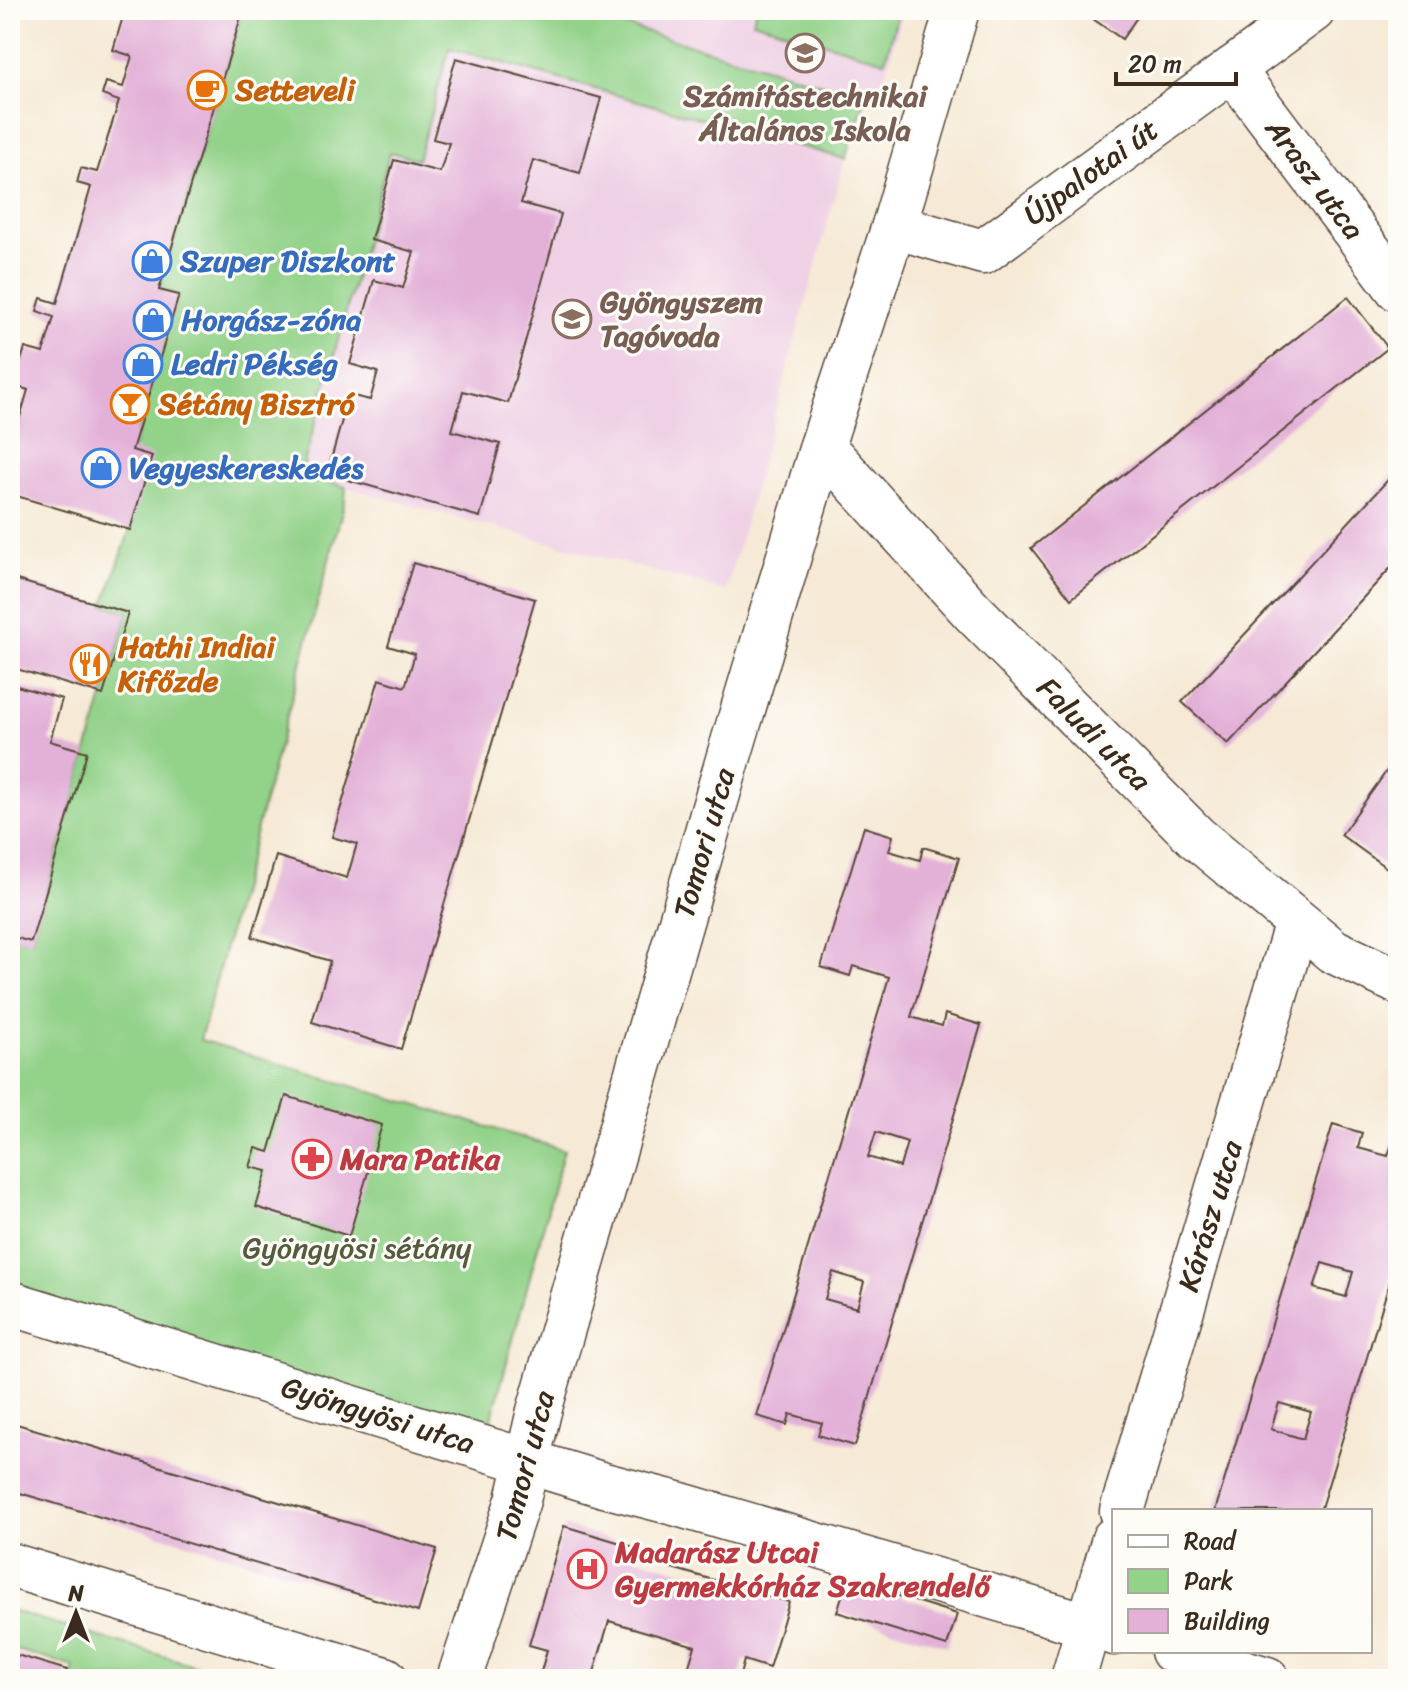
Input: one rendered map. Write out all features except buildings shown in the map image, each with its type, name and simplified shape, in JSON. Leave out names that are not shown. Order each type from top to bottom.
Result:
[{"type":"street","name":"Tomori utca","points":[[459,1679],[518,1500],[539,1411],[822,446],[894,226],[957,10]]},
{"type":"street","name":"Újpalotai út","points":[[894,226],[983,252],[1313,10]]},
{"type":"street","name":"Arasz utca","points":[[1232,69],[1398,289]]},
{"type":"street","name":"Faludi utca","points":[[822,446],[973,612],[1196,837],[1333,951],[1398,982]]},
{"type":"street","name":"Kárász utca","points":[[1123,1509],[1297,922]]},
{"type":"street","name":"Gyöngyösi utca","points":[[10,1303],[527,1461],[1101,1629]]},
{"type":"street","points":[[1073,1679],[1101,1629],[1112,1553]]},
{"type":"street","points":[[10,1565],[385,1679]]},
{"type":"street","points":[[1180,1653],[1267,1679]]},
{"type":"shaded area","name":"Számítástechnikai Általános Iskola","points":[[573,10],[904,10],[878,100]]},
{"type":"shaded area","name":"Gyöngyszem Tagóvoda","points":[[449,48],[845,159],[726,591],[301,475],[390,152],[418,159]]},
{"type":"green space","name":"Gyöngyösi sétány","points":[[243,10],[573,10],[866,97],[845,159],[449,48],[418,159],[390,152],[301,474],[346,487],[345,500],[200,1040],[564,1150],[484,1447],[10,1303],[10,936],[31,941],[128,613],[104,605],[130,530],[132,450],[178,295],[159,290]]},
{"type":"green space","points":[[756,10],[899,10],[885,61],[753,21]]},
{"type":"green space","points":[[10,1610],[240,1679],[71,1679],[74,1667],[10,1648]]},
{"type":"place","name":"Számítástechnikai Általános Iskola","points":[[805,53]]},
{"type":"place","name":"Setteveli","points":[[207,90]]},
{"type":"place","name":"Szuper Diszkont","points":[[152,261]]},
{"type":"place","name":"Gyöngyszem Tagóvoda","points":[[572,319]]},
{"type":"place","name":"Horgász-zóna","points":[[153,320]]},
{"type":"place","name":"Ledri Pékség","points":[[143,364]]},
{"type":"place","name":"Sétány Bisztró","points":[[130,404]]},
{"type":"place","name":"Vegyeskereskedés","points":[[101,468]]},
{"type":"place","name":"Hathi Indiai Kifőzde","points":[[90,664]]},
{"type":"place","name":"Mara Patika","points":[[312,1159]]},
{"type":"place","name":"Madarász Utcai Gyermekkórház Szakrendelő","points":[[587,1569]]}]
